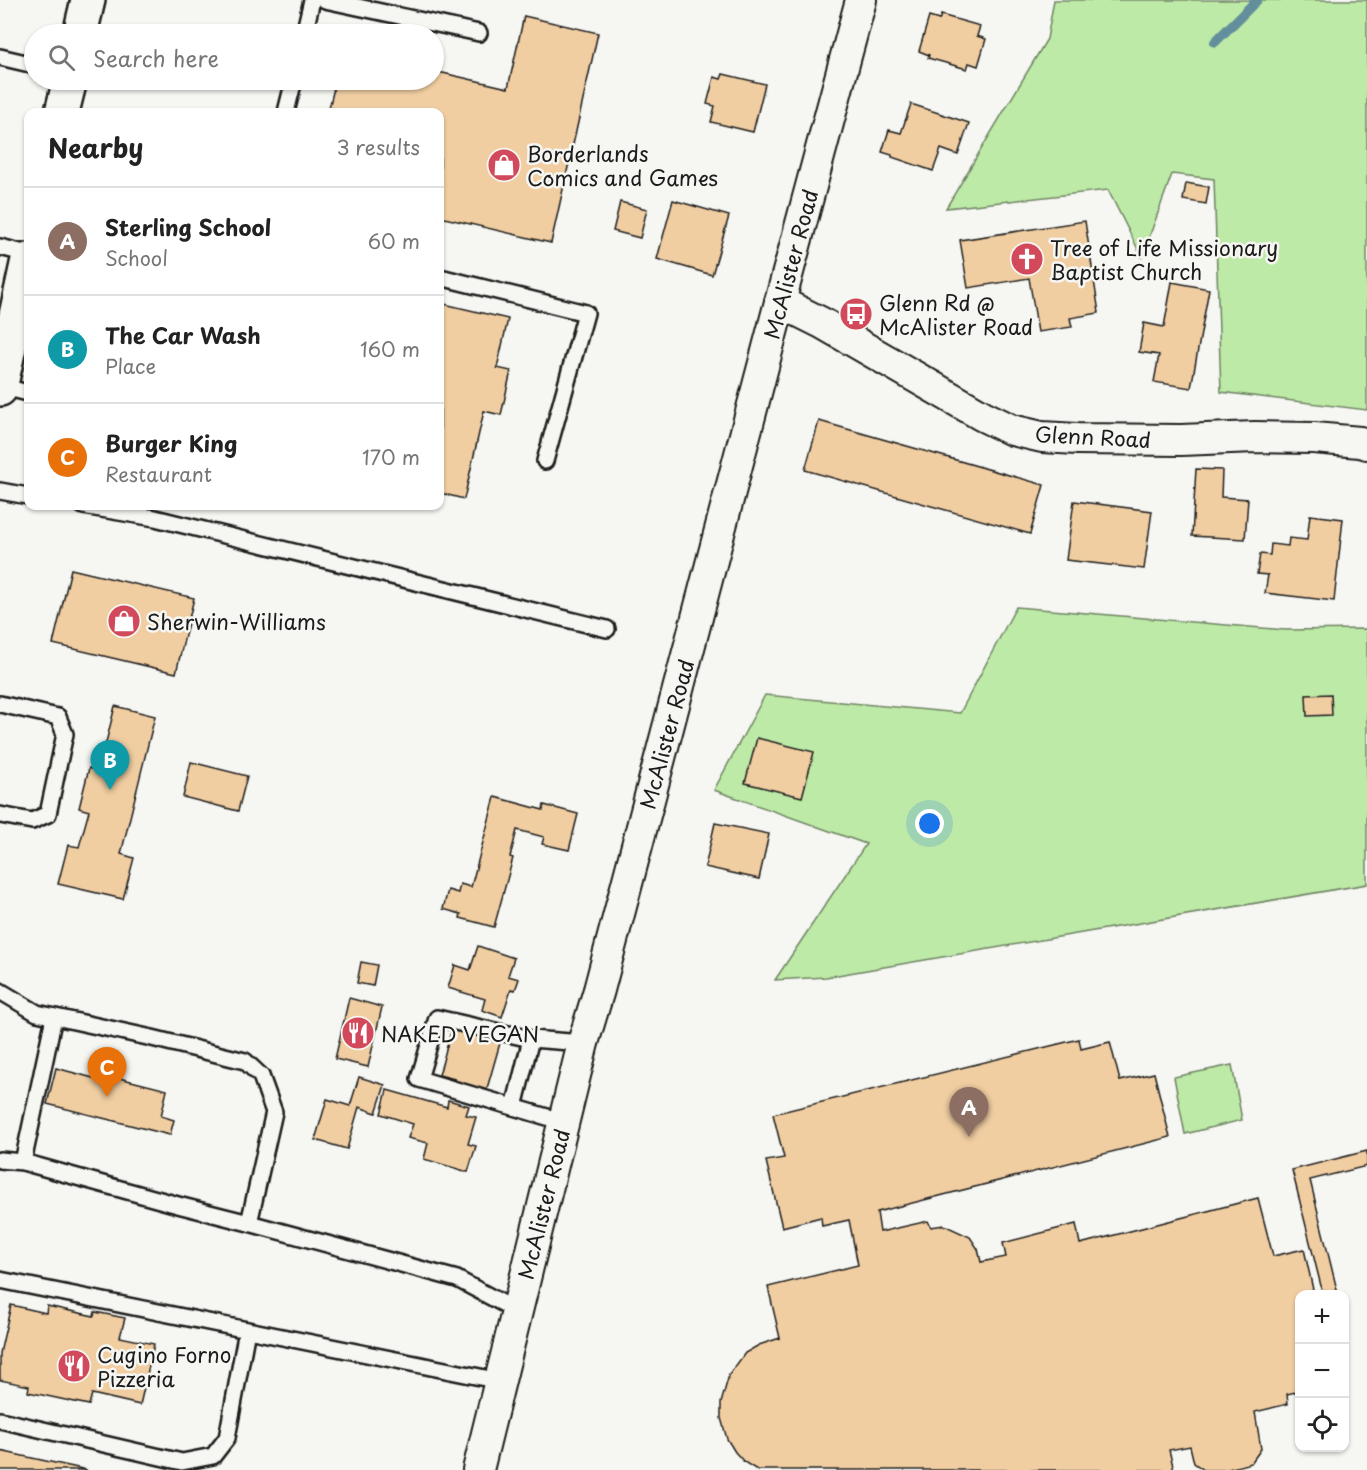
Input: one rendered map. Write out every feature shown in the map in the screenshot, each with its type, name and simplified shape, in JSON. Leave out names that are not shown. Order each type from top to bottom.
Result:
[{"type":"main road","points":[[82,24],[88,0]]},
{"type":"main road","points":[[63,108],[68,90]]},
{"type":"main road","points":[[0,387],[4,348],[24,275]]},
{"type":"street","name":"McAlister Road","points":[[478,1470],[584,1043],[861,0]]},
{"type":"street","name":"Glenn Road","points":[[780,302],[822,323],[983,416],[1012,430],[1042,437],[1077,439],[1302,438],[1367,444]]},
{"type":"lane","points":[[306,24],[312,0]]},
{"type":"lane","points":[[325,0],[437,24]]},
{"type":"lane","points":[[444,26],[479,33]]},
{"type":"lane","points":[[0,57],[24,63]]},
{"type":"lane","points":[[287,108],[292,90]]},
{"type":"lane","points":[[0,247],[24,253]]},
{"type":"lane","points":[[444,278],[586,313],[545,461]]},
{"type":"lane","points":[[0,387],[24,392]]},
{"type":"lane","points":[[0,491],[24,495]]},
{"type":"lane","points":[[107,510],[155,518],[608,629]]},
{"type":"lane","points":[[0,704],[58,717],[65,734],[48,814],[32,821],[0,815]]},
{"type":"lane","points":[[0,991],[38,1013],[245,1061],[261,1076],[274,1112],[249,1223]]},
{"type":"lane","points":[[23,1162],[54,1017]]},
{"type":"lane","points":[[564,1122],[419,1079],[436,1018],[531,1039],[584,1043]]},
{"type":"lane","points":[[514,1107],[531,1039]]},
{"type":"lane","points":[[0,1160],[23,1162],[458,1279],[517,1311]]},
{"type":"lane","points":[[0,1280],[500,1381]]},
{"type":"lane","points":[[0,1420],[182,1462],[213,1456],[227,1438],[247,1330]]},
{"type":"green space","points":[[1054,0],[1367,0],[1367,410],[1221,392],[1214,179],[1172,174],[1142,257],[1108,190],[946,208],[1047,39]]},
{"type":"green space","points":[[1016,607],[1285,630],[1367,629],[1367,884],[826,977],[775,980],[866,844],[714,790],[765,695],[960,713]]},
{"type":"green space","points":[[1232,1065],[1242,1120],[1185,1134],[1174,1077]]},
{"type":"building","points":[[941,15],[980,26],[977,36],[986,39],[978,66],[969,63],[967,69],[928,58],[929,55],[919,51],[929,17],[939,20]]},
{"type":"building","name":"Borderlands Comics and Games","points":[[524,16],[598,33],[551,243],[444,218],[444,108],[329,108],[334,90],[444,90],[444,73],[508,88]]},
{"type":"building","points":[[723,74],[765,84],[753,132],[711,122],[715,106],[707,104],[714,77],[721,79]]},
{"type":"building","points":[[911,104],[969,123],[958,155],[941,149],[933,171],[882,152],[889,130],[901,133]]},
{"type":"building","points":[[1186,183],[1209,187],[1206,204],[1183,200]]},
{"type":"building","points":[[673,200],[729,216],[712,275],[657,259]]},
{"type":"building","points":[[620,202],[647,209],[640,238],[613,231]]},
{"type":"building","name":"Tree of Life Missionary Baptist Church","points":[[1085,221],[1099,313],[1070,318],[1072,327],[1038,332],[1029,278],[968,288],[960,240]]},
{"type":"building","points":[[1172,282],[1209,289],[1191,388],[1154,382],[1159,355],[1139,352],[1144,323],[1164,327]]},
{"type":"building","points":[[444,304],[508,319],[497,368],[511,371],[501,415],[484,411],[464,499],[444,494]]},
{"type":"building","points":[[819,421],[1044,485],[1030,534],[805,470]]},
{"type":"building","points":[[1196,469],[1222,470],[1221,497],[1248,499],[1245,539],[1192,536]]},
{"type":"building","points":[[1074,501],[1152,511],[1144,569],[1066,560]]},
{"type":"building","points":[[1310,515],[1343,519],[1334,601],[1265,593],[1268,575],[1257,574],[1260,554],[1270,555],[1271,544],[1288,546],[1289,538],[1307,540]]},
{"type":"building","name":"Sherwin-Williams","points":[[71,569],[194,598],[176,673],[53,644]]},
{"type":"building","points":[[1331,694],[1332,715],[1307,716],[1306,695]]},
{"type":"building","points":[[115,706],[155,716],[121,854],[134,858],[123,899],[58,884],[68,845],[79,847],[89,811],[79,808],[89,768],[99,771]]},
{"type":"building","points":[[757,738],[814,752],[802,797],[745,783]]},
{"type":"building","points":[[191,762],[247,776],[238,811],[183,797]]},
{"type":"building","points":[[495,797],[543,810],[544,805],[578,814],[569,850],[542,844],[544,837],[517,830],[510,857],[513,858],[494,927],[460,918],[461,914],[443,909],[448,890],[458,893],[460,884],[471,887]]},
{"type":"building","points":[[715,823],[769,834],[759,879],[705,867]]},
{"type":"building","points":[[478,946],[514,958],[508,976],[519,979],[515,990],[511,989],[502,1017],[482,1010],[485,999],[448,988],[455,965],[470,970]]},
{"type":"building","points":[[361,962],[377,965],[373,986],[357,983]]},
{"type":"building","name":"NAKED VEGAN","points":[[349,998],[382,1007],[368,1067],[335,1059]]},
{"type":"building","points":[[452,1028],[495,1039],[494,1042],[500,1043],[486,1092],[453,1084],[455,1079],[439,1075]]},
{"type":"building","points":[[1079,1039],[1081,1049],[1110,1042],[1120,1081],[1154,1073],[1170,1137],[877,1212],[880,1232],[928,1221],[931,1227],[944,1225],[970,1237],[978,1249],[981,1262],[1006,1257],[1003,1243],[1076,1224],[1080,1244],[1258,1198],[1273,1256],[1304,1249],[1313,1290],[1295,1290],[1295,1392],[1287,1394],[1288,1404],[1255,1412],[1261,1449],[1251,1463],[1225,1470],[1204,1470],[1194,1463],[1190,1446],[1169,1450],[1174,1470],[757,1470],[744,1462],[727,1439],[721,1418],[721,1403],[729,1375],[745,1353],[759,1345],[780,1338],[768,1287],[858,1265],[849,1220],[822,1226],[821,1217],[782,1227],[766,1161],[784,1158],[773,1114]]},
{"type":"building","points":[[56,1068],[97,1079],[99,1073],[167,1090],[161,1116],[174,1120],[170,1135],[47,1104]]},
{"type":"building","points":[[359,1077],[385,1085],[376,1113],[359,1107],[347,1149],[315,1140],[327,1099],[350,1106]]},
{"type":"building","points":[[387,1090],[447,1107],[448,1100],[469,1106],[466,1115],[476,1117],[468,1144],[476,1146],[468,1172],[424,1159],[428,1143],[408,1138],[413,1124],[381,1114]]},
{"type":"building","points":[[1367,1151],[1367,1166],[1310,1180],[1337,1290],[1322,1290],[1292,1170]]},
{"type":"building","name":"Cugino Forno Pizzeria","points":[[11,1305],[46,1313],[47,1306],[94,1316],[95,1312],[125,1318],[120,1337],[154,1344],[140,1405],[92,1394],[89,1405],[28,1392],[29,1386],[0,1380],[0,1353]]},
{"type":"building","points":[[0,1451],[87,1470],[0,1470]]},
{"type":"waterway","points":[[1215,42],[1257,0]]},
{"type":"place","name":"Borderlands Comics and Games","points":[[504,165]]},
{"type":"place","name":"Tree of Life Missionary Baptist Church","points":[[1027,259]]},
{"type":"place","name":"Glenn Rd @ McAlister Road","points":[[856,314]]},
{"type":"place","name":"Sherwin-Williams","points":[[124,621]]},
{"type":"place","name":"The Car Wash","points":[[110,790]]},
{"type":"place","name":"NAKED VEGAN","points":[[358,1033]]},
{"type":"place","name":"Burger King","points":[[107,1097]]},
{"type":"place","name":"Sterling School","points":[[969,1137]]},
{"type":"place","name":"Cugino Forno Pizzeria","points":[[74,1366]]}]
